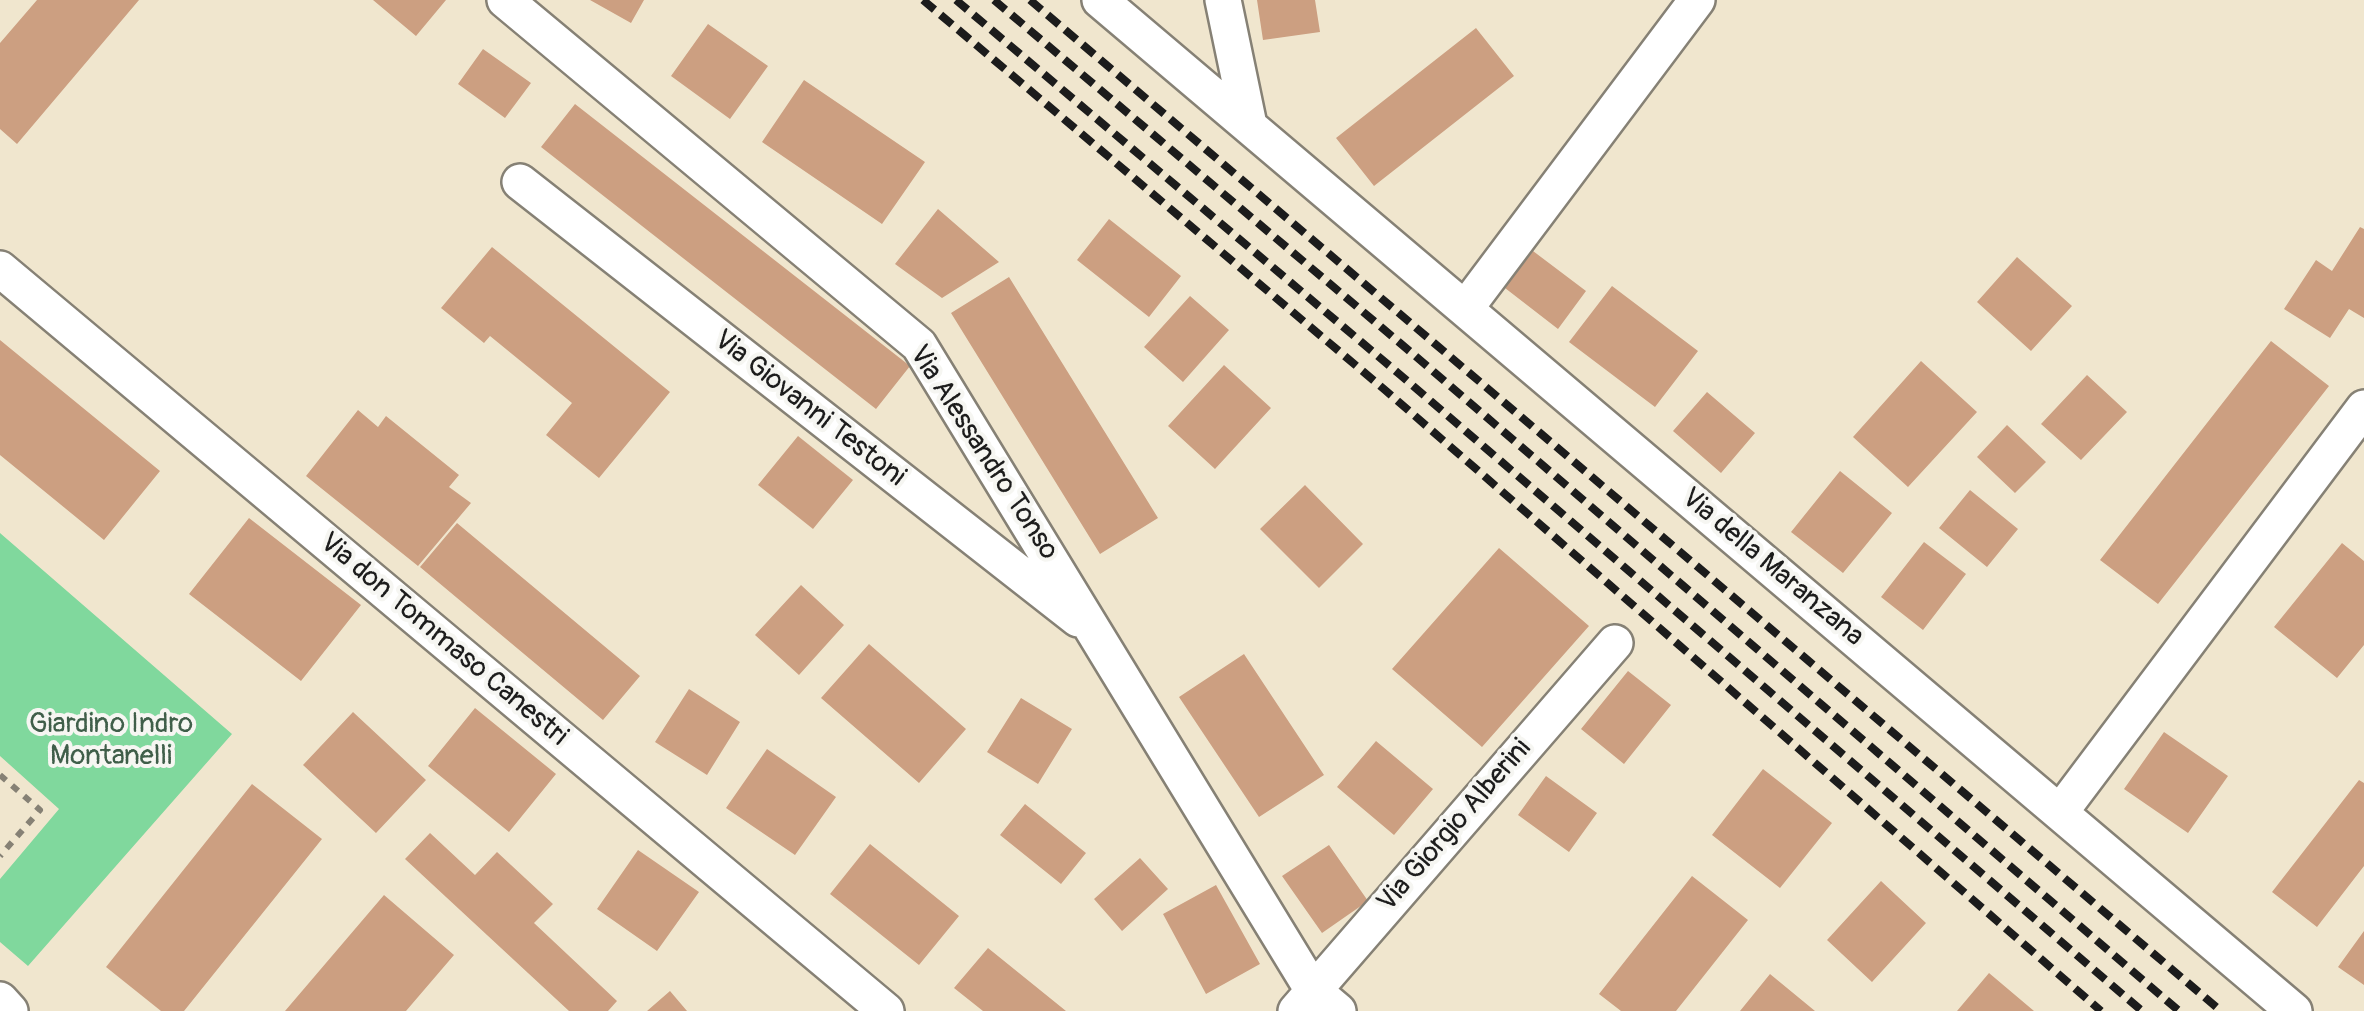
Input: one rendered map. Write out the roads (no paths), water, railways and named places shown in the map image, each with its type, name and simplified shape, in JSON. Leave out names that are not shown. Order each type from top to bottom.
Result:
[{"type":"street","name":"Via Alessandro Tonso","points":[[505,0],[920,345],[1098,636],[1315,1004]]},
{"type":"street","name":"Via della Maranzana","points":[[1100,0],[2294,1011]]},
{"type":"street","points":[[1223,0],[1249,124]]},
{"type":"street","points":[[1465,309],[1698,0]]},
{"type":"street","name":"Via Giovanni Testoni","points":[[520,182],[1098,636]]},
{"type":"street","name":"Via don Tommaso Canestri","points":[[0,269],[886,1011]]},
{"type":"street","points":[[2061,811],[2364,408]]},
{"type":"street","name":"Via Giorgio Alberini","points":[[1315,1004],[1615,643]]},
{"type":"street","points":[[0,1000],[10,1011]]},
{"type":"railway","points":[[923,0],[1385,390],[2101,1011]]},
{"type":"railway","points":[[956,0],[2142,1011]]},
{"type":"railway","points":[[994,0],[2179,1011]]},
{"type":"railway","points":[[1030,0],[2221,1011]]},
{"type":"park label","name":"Giardino Indro Montanelli","points":[[111,741]]}]
